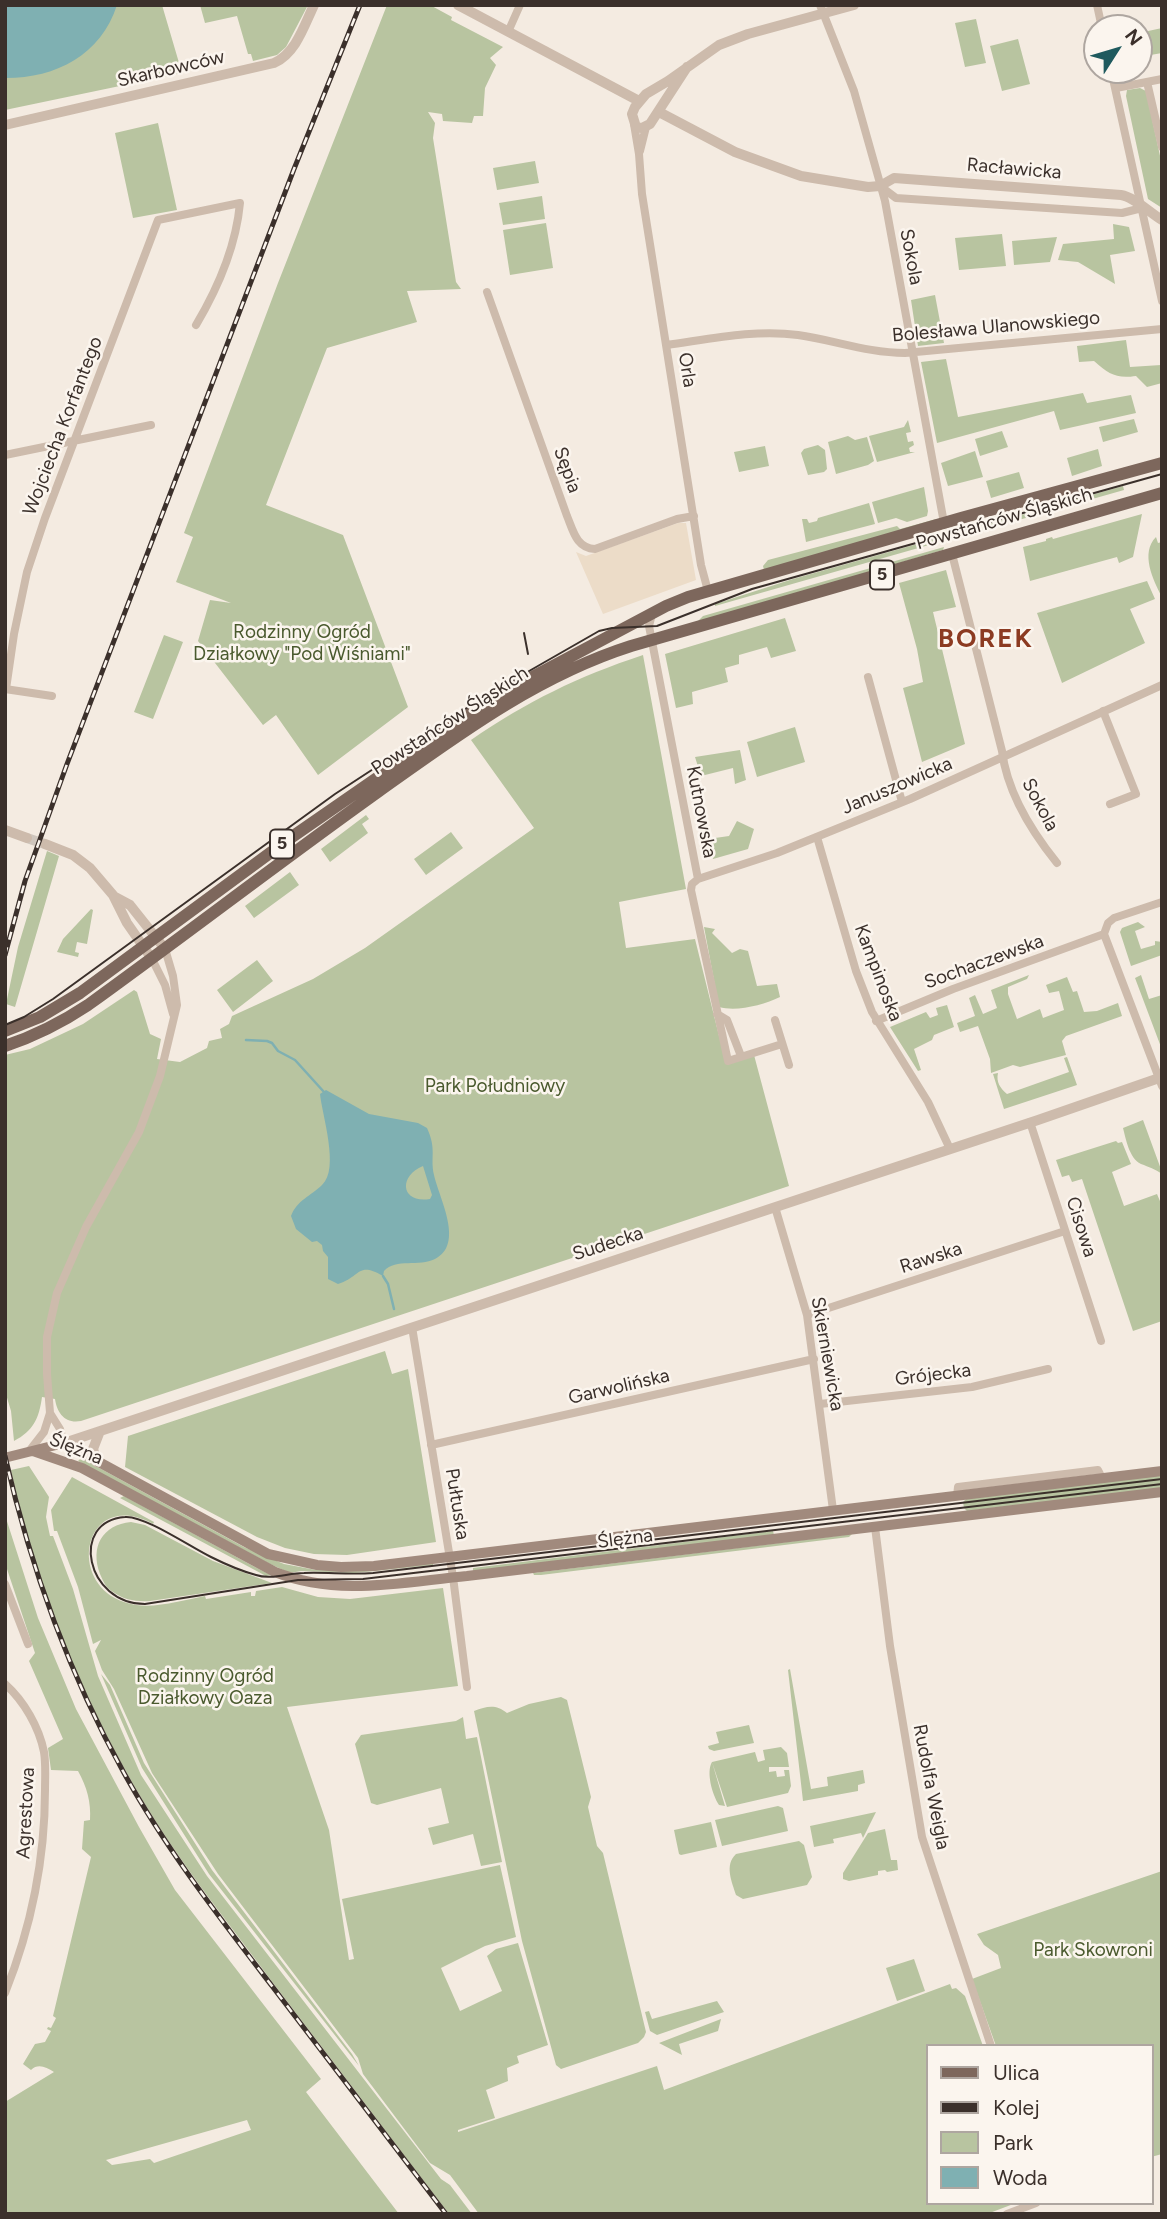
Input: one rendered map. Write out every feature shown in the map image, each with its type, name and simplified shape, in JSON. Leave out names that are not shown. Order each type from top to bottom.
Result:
[{"type":"main road","name":"Powstańców Śląskich","points":[[5,1031],[45,1014],[80,993],[289,839],[471,713],[517,684],[652,614],[708,591],[1162,463]]},
{"type":"main road","name":"Powstańców Śląskich","points":[[5,1046],[60,1023],[361,804],[510,701],[587,662],[1162,493]]},
{"type":"main road","name":"Ślężna","points":[[30,1450],[64,1443],[259,1550],[298,1562],[359,1567],[957,1496],[1100,1474],[1162,1471]]},
{"type":"main road","name":"Ślężna","points":[[30,1450],[82,1468],[246,1557],[290,1577],[318,1584],[353,1587],[1162,1492]]},
{"type":"main road","points":[[9,1457],[30,1450]]},
{"type":"street","name":"Skarbowców","points":[[5,125],[274,63],[291,50],[314,5]]},
{"type":"street","points":[[458,5],[639,101]]},
{"type":"street","points":[[508,32],[520,5]]},
{"type":"street","points":[[687,67],[666,96],[659,112],[646,127],[639,128],[634,124],[632,114],[646,93],[709,50],[726,41],[822,9],[854,5]]},
{"type":"street","name":"Sokola","points":[[822,9],[859,104],[885,201],[944,523]]},
{"type":"street","points":[[1115,84],[1162,300]]},
{"type":"street","points":[[1116,88],[1137,84]]},
{"type":"street","points":[[1147,84],[1162,147]]},
{"type":"street","points":[[657,88],[663,89],[666,96]]},
{"type":"street","name":"Racławicka","points":[[659,112],[735,152],[814,178],[855,186],[880,186],[894,178],[1121,195],[1131,197],[1142,208],[1162,220]]},
{"type":"street","name":"Orla","points":[[634,124],[642,194],[708,591]]},
{"type":"street","name":"Orla","points":[[639,154],[646,127]]},
{"type":"street","name":"Racławicka","points":[[880,186],[896,198],[1122,212],[1142,208]]},
{"type":"street","name":"Wojciecha Korfantego","points":[[6,689],[27,572],[158,220],[240,203],[238,224],[224,266],[214,293],[196,325]]},
{"type":"street","name":"Sępia","points":[[487,292],[579,543],[588,549],[595,549],[677,519],[694,516]]},
{"type":"street","name":"Bolesława Ulanowskiego","points":[[667,345],[768,333],[798,335],[879,353],[913,353],[1162,329]]},
{"type":"street","points":[[5,455],[151,425]]},
{"type":"street","name":"Sokola","points":[[952,554],[1004,769],[1030,823],[1057,863]]},
{"type":"street","name":"Kutnowska","points":[[652,614],[649,626],[698,879],[692,884],[691,890],[717,1014],[728,1061],[741,1056],[727,1020],[717,1014]]},
{"type":"street","points":[[868,677],[902,802]]},
{"type":"street","name":"Januszowicka","points":[[698,879],[769,856],[902,802],[1162,685]]},
{"type":"street","points":[[6,689],[52,696]]},
{"type":"street","points":[[1103,711],[1136,794],[1110,804]]},
{"type":"street","points":[[5,830],[26,838]]},
{"type":"street","name":"Kampinoska","points":[[817,837],[856,971],[876,1021],[928,1102],[950,1149]]},
{"type":"street","points":[[45,845],[83,861],[113,895],[127,923],[152,958],[166,985],[173,1014]]},
{"type":"street","points":[[30,1450],[44,1432],[50,1413],[47,1337],[57,1293],[86,1227],[139,1132],[160,1076],[177,997],[165,949],[130,905],[113,895]]},
{"type":"street","points":[[1161,1080],[1104,934],[1108,923],[1114,918],[1162,902]]},
{"type":"street","name":"Sochaczewska","points":[[876,1021],[949,990],[1104,934]]},
{"type":"street","points":[[775,1020],[789,1065]]},
{"type":"street","points":[[741,1056],[782,1044]]},
{"type":"street","name":"Sudecka","points":[[64,1443],[1161,1080]]},
{"type":"street","name":"Cisowa","points":[[1030,1122],[1101,1341]]},
{"type":"street","name":"Skierniewicka","points":[[775,1207],[807,1315],[834,1510]]},
{"type":"street","name":"Rawska","points":[[807,1315],[1065,1231]]},
{"type":"street","name":"Pułtuska","points":[[412,1327],[453,1577],[467,1686]]},
{"type":"street","name":"Garwolińska","points":[[431,1445],[814,1359]]},
{"type":"street","name":"Grójecka","points":[[820,1404],[972,1387],[1048,1368]]},
{"type":"street","points":[[50,1413],[60,1429],[64,1443]]},
{"type":"street","points":[[97,1462],[93,1449],[100,1431]]},
{"type":"street","name":"Rudolfa Weigla","points":[[875,1527],[890,1646],[922,1837],[990,2044]]},
{"type":"street","points":[[5,1584],[28,1644]]},
{"type":"street","name":"Agrestowa","points":[[5,1684],[18,1696],[36,1726],[45,1754],[45,1833],[31,1912],[5,1993]]},
{"type":"street","points":[[1007,2214],[1031,2205]]},
{"type":"green space","points":[[5,5],[162,5],[182,73],[5,110]]},
{"type":"green space","points":[[200,5],[308,5],[286,47],[277,55],[253,61],[251,54],[248,54],[237,16],[205,23]]},
{"type":"green space","name":"Rodzinny Ogród Działkowy \"Pod Wiśniami\"","points":[[387,5],[430,5],[452,17],[451,20],[503,47],[490,58],[496,65],[485,88],[483,116],[474,116],[472,123],[443,121],[442,114],[428,112],[435,123],[433,138],[456,282],[461,289],[407,291],[417,322],[327,348],[266,505],[343,535],[408,707],[318,775],[276,715],[263,725],[198,641],[210,600],[231,603],[176,582],[193,537],[184,533]]},
{"type":"green space","points":[[976,19],[986,63],[965,67],[955,23]]},
{"type":"green space","points":[[1162,28],[1162,53],[1153,55],[1153,30]]},
{"type":"green space","points":[[1018,39],[1030,84],[1002,91],[990,46]]},
{"type":"green space","points":[[1140,88],[1146,91],[1162,165],[1162,208],[1148,199],[1126,96],[1127,90]]},
{"type":"green space","points":[[158,123],[177,210],[133,218],[115,133]]},
{"type":"green space","points":[[535,161],[539,183],[497,190],[493,168]]},
{"type":"green space","points":[[542,196],[545,219],[503,225],[499,203]]},
{"type":"green space","points":[[546,223],[553,268],[510,275],[503,230]]},
{"type":"green space","points":[[1113,224],[1129,227],[1135,251],[1110,255],[1115,284],[1078,262],[1058,260],[1063,244],[1114,239]]},
{"type":"green space","points":[[1002,234],[1006,266],[959,270],[955,238]]},
{"type":"green space","points":[[1057,237],[1050,262],[1014,265],[1012,241]]},
{"type":"green space","points":[[935,295],[944,343],[918,346],[911,300]]},
{"type":"green space","points":[[1126,340],[1130,367],[1161,365],[1162,383],[1147,387],[1136,376],[1123,377],[1113,374],[1094,361],[1079,362],[1077,346]]},
{"type":"green space","points":[[946,359],[958,417],[1083,393],[1087,403],[1131,395],[1136,413],[1060,430],[1054,411],[937,443],[921,362]]},
{"type":"green space","points":[[1134,419],[1138,432],[1103,442],[1099,427]]},
{"type":"green space","points":[[908,420],[911,432],[906,433],[908,442],[913,441],[914,445],[909,448],[910,452],[915,452],[877,462],[869,436],[904,427]]},
{"type":"green space","points":[[1002,431],[1008,447],[980,456],[975,439]]},
{"type":"green space","points":[[848,436],[855,440],[867,437],[874,461],[836,474],[828,442]]},
{"type":"green space","points":[[818,445],[825,450],[827,469],[808,475],[801,453],[804,449]]},
{"type":"green space","points":[[765,446],[769,466],[739,472],[734,452]]},
{"type":"green space","points":[[1098,449],[1102,466],[1072,476],[1067,458]]},
{"type":"green space","points":[[975,451],[983,477],[948,486],[941,463]]},
{"type":"green space","points":[[1019,472],[1024,488],[991,498],[986,481]]},
{"type":"green space","points":[[1123,486],[1124,490],[966,535],[965,531]]},
{"type":"green space","points":[[924,487],[927,516],[907,522],[896,518],[878,523],[872,502]]},
{"type":"green space","points":[[869,503],[875,524],[806,542],[802,519],[807,519],[809,523]]},
{"type":"green space","points":[[1142,514],[1133,557],[1119,563],[1117,557],[1030,581],[1023,547]]},
{"type":"green space","points":[[936,519],[764,570],[763,566],[768,560],[897,526],[900,529]]},
{"type":"green space","points":[[942,537],[943,541],[715,606],[793,579]]},
{"type":"green space","points":[[1156,537],[1158,543],[1162,542],[1162,597],[1148,559],[1151,543]]},
{"type":"green space","points":[[944,547],[943,550],[696,623],[703,616]]},
{"type":"green space","points":[[946,570],[956,607],[933,612],[965,744],[922,762],[903,688],[923,682],[899,583]]},
{"type":"green space","points":[[1147,581],[1155,599],[1130,609],[1145,643],[1062,683],[1037,613]]},
{"type":"green space","points":[[785,618],[796,651],[771,658],[767,647],[739,655],[739,664],[725,668],[728,682],[692,692],[693,704],[676,708],[665,654]]},
{"type":"green space","points":[[164,635],[183,642],[153,719],[134,712]]},
{"type":"green space","name":"Park Południowy","points":[[643,655],[686,889],[619,902],[626,948],[695,939],[726,1064],[754,1055],[789,1186],[81,1421],[66,1419],[60,1413],[55,1399],[42,1397],[34,1424],[14,1441],[11,1411],[5,1391],[5,1055],[30,1049],[83,1024],[134,990],[137,992],[150,1034],[161,1039],[157,1059],[180,1062],[207,1048],[209,1041],[222,1038],[220,1029],[229,1024],[232,1016],[313,979],[365,948],[534,828],[471,740],[554,691]]},
{"type":"green space","points":[[795,727],[805,762],[757,777],[747,742]]},
{"type":"green space","points":[[740,750],[746,780],[735,784],[733,768],[701,776],[695,757]]},
{"type":"green space","points":[[366,815],[369,819],[362,824],[368,833],[330,862],[321,849]]},
{"type":"green space","points":[[737,821],[754,829],[748,849],[713,859],[708,839],[729,836]]},
{"type":"green space","points":[[451,832],[463,848],[426,875],[414,859]]},
{"type":"green space","points":[[47,851],[59,856],[15,1007],[6,1004],[18,947]]},
{"type":"green space","points":[[290,872],[299,885],[254,918],[245,906]]},
{"type":"green space","points":[[91,909],[93,910],[87,944],[77,942],[75,952],[79,953],[78,957],[57,952],[63,939]]},
{"type":"green space","points":[[1138,922],[1145,927],[1135,931],[1141,949],[1155,945],[1155,941],[1162,942],[1162,955],[1131,966],[1120,932],[1122,928]]},
{"type":"green space","points":[[704,927],[715,929],[712,933],[732,953],[740,949],[748,951],[757,986],[777,984],[780,997],[750,1007],[719,1007]]},
{"type":"green space","points":[[257,960],[273,981],[233,1012],[217,990]]},
{"type":"green space","points":[[1029,975],[1027,979],[1008,987],[1017,1019],[1040,1009],[1043,1018],[1064,1010],[1059,991],[1049,993],[1046,985],[1067,977],[1073,992],[1077,991],[1084,1012],[1097,1011],[1118,1003],[1122,1016],[1066,1036],[1062,1041],[1066,1055],[1020,1067],[1013,1065],[991,1073],[990,1059],[978,1026],[960,1032],[957,1023],[975,1016],[969,998],[975,995],[983,1014],[997,1008],[991,990]]},
{"type":"green space","points":[[1141,975],[1149,999],[1162,995],[1161,1047],[1135,978]]},
{"type":"green space","points":[[947,1005],[954,1027],[934,1035],[932,1040],[914,1049],[921,1070],[918,1071],[890,1027],[926,1012],[930,1018],[938,1015],[936,1008]]},
{"type":"green space","points":[[1067,1057],[1077,1085],[1004,1109],[993,1074],[998,1073],[999,1085],[1007,1094],[1069,1072],[1064,1058]]},
{"type":"green space","points":[[1143,1120],[1162,1174],[1137,1161],[1129,1148],[1123,1128]]},
{"type":"green space","points":[[1116,1141],[1122,1142],[1131,1164],[1112,1172],[1124,1206],[1157,1194],[1162,1206],[1162,1321],[1133,1331],[1082,1179],[1072,1182],[1069,1175],[1062,1177],[1056,1160]]},
{"type":"green space","points":[[385,1351],[392,1374],[408,1369],[436,1542],[347,1555],[314,1554],[285,1548],[257,1537],[125,1467],[128,1436]]},
{"type":"green space","points":[[81,1458],[244,1547],[284,1564],[316,1570],[433,1562],[433,1565],[355,1573],[290,1573],[78,1461]]},
{"type":"green space","points":[[29,1466],[49,1497],[46,1517],[50,1536],[53,1536],[73,1589],[98,1676],[141,1775],[207,1876],[441,2179],[450,2185],[472,2214],[449,2214],[201,1887],[133,1785],[69,1654],[35,1562],[11,1470]]},
{"type":"green space","points":[[1162,1475],[1162,1488],[967,1511],[963,1502],[966,1499]]},
{"type":"green space","name":"Rodzinny Ogród Działkowy Oaza","points":[[72,1477],[154,1522],[153,1524],[129,1516],[110,1519],[96,1530],[90,1546],[90,1564],[97,1582],[113,1597],[136,1605],[162,1605],[205,1596],[206,1599],[251,1592],[251,1596],[255,1596],[256,1591],[282,1587],[318,1597],[350,1599],[443,1588],[458,1686],[287,1707],[329,1830],[349,1960],[354,1959],[342,1899],[500,1865],[516,1937],[485,1946],[441,1968],[460,2011],[502,1991],[487,1956],[496,1949],[518,1943],[548,2045],[517,2056],[519,2063],[507,2068],[508,2081],[486,2090],[495,2118],[458,2132],[657,2066],[664,2090],[950,1984],[952,1989],[956,1988],[965,1996],[982,2044],[926,2044],[926,2205],[1011,2205],[987,2214],[479,2214],[450,2175],[430,2163],[363,2074],[358,2058],[218,1874],[152,1773],[114,1689],[102,1670],[95,1651],[101,1640],[93,1644],[78,1587],[57,1531],[54,1531],[51,1510]]},
{"type":"green space","points":[[124,1496],[271,1575],[266,1576],[120,1498]]},
{"type":"green space","points":[[5,1515],[38,1618],[76,1709],[139,1827],[175,1890],[321,2079],[306,2092],[399,2214],[5,2214],[5,2102],[54,2072],[39,2066],[31,2070],[23,2064],[35,2044],[45,2042],[51,2031],[47,2029],[51,2028],[56,2018],[53,2016],[91,1857],[82,1849],[84,1821],[90,1820],[86,1789],[78,1771],[51,1770],[48,1748],[63,1739],[29,1661],[35,1653],[5,1563]],"holes":[[[247,2120],[251,2130],[154,2163],[150,2159],[112,2165],[106,2160]]]},
{"type":"green space","points":[[131,1522],[145,1525],[213,1561],[272,1583],[150,1601],[135,1601],[122,1597],[105,1584],[100,1574],[97,1564],[98,1546],[106,1533],[121,1524]]},
{"type":"green space","points":[[773,1531],[774,1535],[473,1571],[473,1568]]},
{"type":"green space","points":[[852,1534],[849,1537],[541,1575],[533,1573]]},
{"type":"green space","points":[[790,1669],[811,1789],[828,1786],[827,1777],[863,1770],[865,1783],[858,1785],[858,1791],[803,1801]]},
{"type":"green space","points":[[101,1674],[110,1685],[144,1763],[212,1870],[359,2066],[209,1874],[142,1768]]},
{"type":"green space","points":[[561,1697],[567,1700],[591,1797],[588,1807],[597,1846],[603,1853],[646,2032],[638,2043],[561,2069],[556,2065],[522,1941],[474,1711],[491,1707],[507,1713],[529,1704]]},
{"type":"green space","points":[[463,1717],[466,1739],[477,1737],[502,1862],[481,1866],[473,1834],[433,1845],[428,1828],[449,1823],[441,1788],[377,1805],[371,1803],[355,1744],[361,1735],[456,1721]]},
{"type":"green space","points":[[749,1725],[754,1743],[714,1751],[709,1749],[708,1746],[719,1743],[716,1732]]},
{"type":"green space","points":[[781,1747],[787,1753],[789,1767],[769,1767],[769,1772],[776,1771],[777,1777],[785,1776],[784,1770],[789,1770],[791,1786],[788,1793],[727,1807],[712,1762],[755,1752],[758,1762],[765,1760],[763,1750]]},
{"type":"green space","points":[[712,1762],[725,1806],[719,1805],[712,1789]]},
{"type":"green space","points":[[778,1806],[783,1808],[788,1831],[722,1846],[715,1820]]},
{"type":"green space","points":[[876,1812],[863,1838],[861,1833],[833,1839],[834,1843],[814,1847],[810,1826]]},
{"type":"green space","points":[[711,1822],[717,1847],[679,1854],[674,1830]]},
{"type":"green space","points":[[885,1829],[891,1860],[897,1860],[898,1870],[878,1871],[878,1875],[849,1881],[843,1879],[843,1873],[868,1833]]},
{"type":"green space","points":[[799,1841],[804,1845],[812,1877],[807,1885],[743,1899],[736,1895],[730,1863],[736,1854]]},
{"type":"green space","name":"Park Skowroni","points":[[1162,1871],[1162,2154],[1153,2156],[1153,2044],[995,2044],[972,1979],[1001,1968],[998,1955],[984,1945],[977,1934]]},
{"type":"green space","points":[[914,1959],[925,1991],[897,2001],[886,1968]]},
{"type":"green space","points":[[717,2001],[724,2012],[657,2035],[650,2031],[645,2012],[649,2011],[652,2019]]},
{"type":"green space","points":[[721,2019],[718,2031],[679,2044],[682,2055],[659,2043]]},
{"type":"shaded area","points":[[678,523],[686,523],[696,580],[603,614],[576,552],[586,556]]},
{"type":"water","points":[[5,5],[117,5],[100,38],[74,60],[42,74],[6,78]]},
{"type":"water","points":[[326,1090],[369,1114],[418,1123],[427,1128],[433,1148],[434,1175],[449,1232],[444,1252],[435,1259],[395,1265],[384,1271],[383,1276],[363,1270],[338,1284],[328,1279],[328,1257],[322,1245],[317,1241],[312,1242],[296,1229],[291,1216],[297,1206],[322,1185],[330,1167],[320,1094]],"holes":[[[423,1166],[432,1195],[430,1199],[413,1198],[406,1189],[409,1176]]]},
{"type":"waterway","points":[[246,1040],[272,1043],[278,1051],[295,1060],[324,1092]]},
{"type":"waterway","points":[[383,1276],[388,1284],[394,1309]]},
{"type":"tunnel","points":[[27,838],[45,844]]},
{"type":"tram line","points":[[5,1025],[53,999],[335,794],[482,698],[599,631],[657,626],[752,589],[1162,474]]},
{"type":"tram line","points":[[524,633],[528,654]]},
{"type":"tram line","points":[[1162,1479],[364,1574],[304,1573],[262,1576],[222,1562],[144,1521],[125,1517],[107,1522],[96,1532],[91,1546],[92,1562],[98,1578],[109,1591],[125,1600],[145,1604],[298,1580],[363,1579],[1162,1484]]},
{"type":"railway","points":[[5,955],[25,881],[67,764],[294,169],[360,5]]},
{"type":"railway","points":[[5,1456],[26,1538],[53,1619],[104,1735],[140,1801],[213,1908],[446,2214]]},
{"type":"district","name":"BOREK","points":[[986,639]]}]
